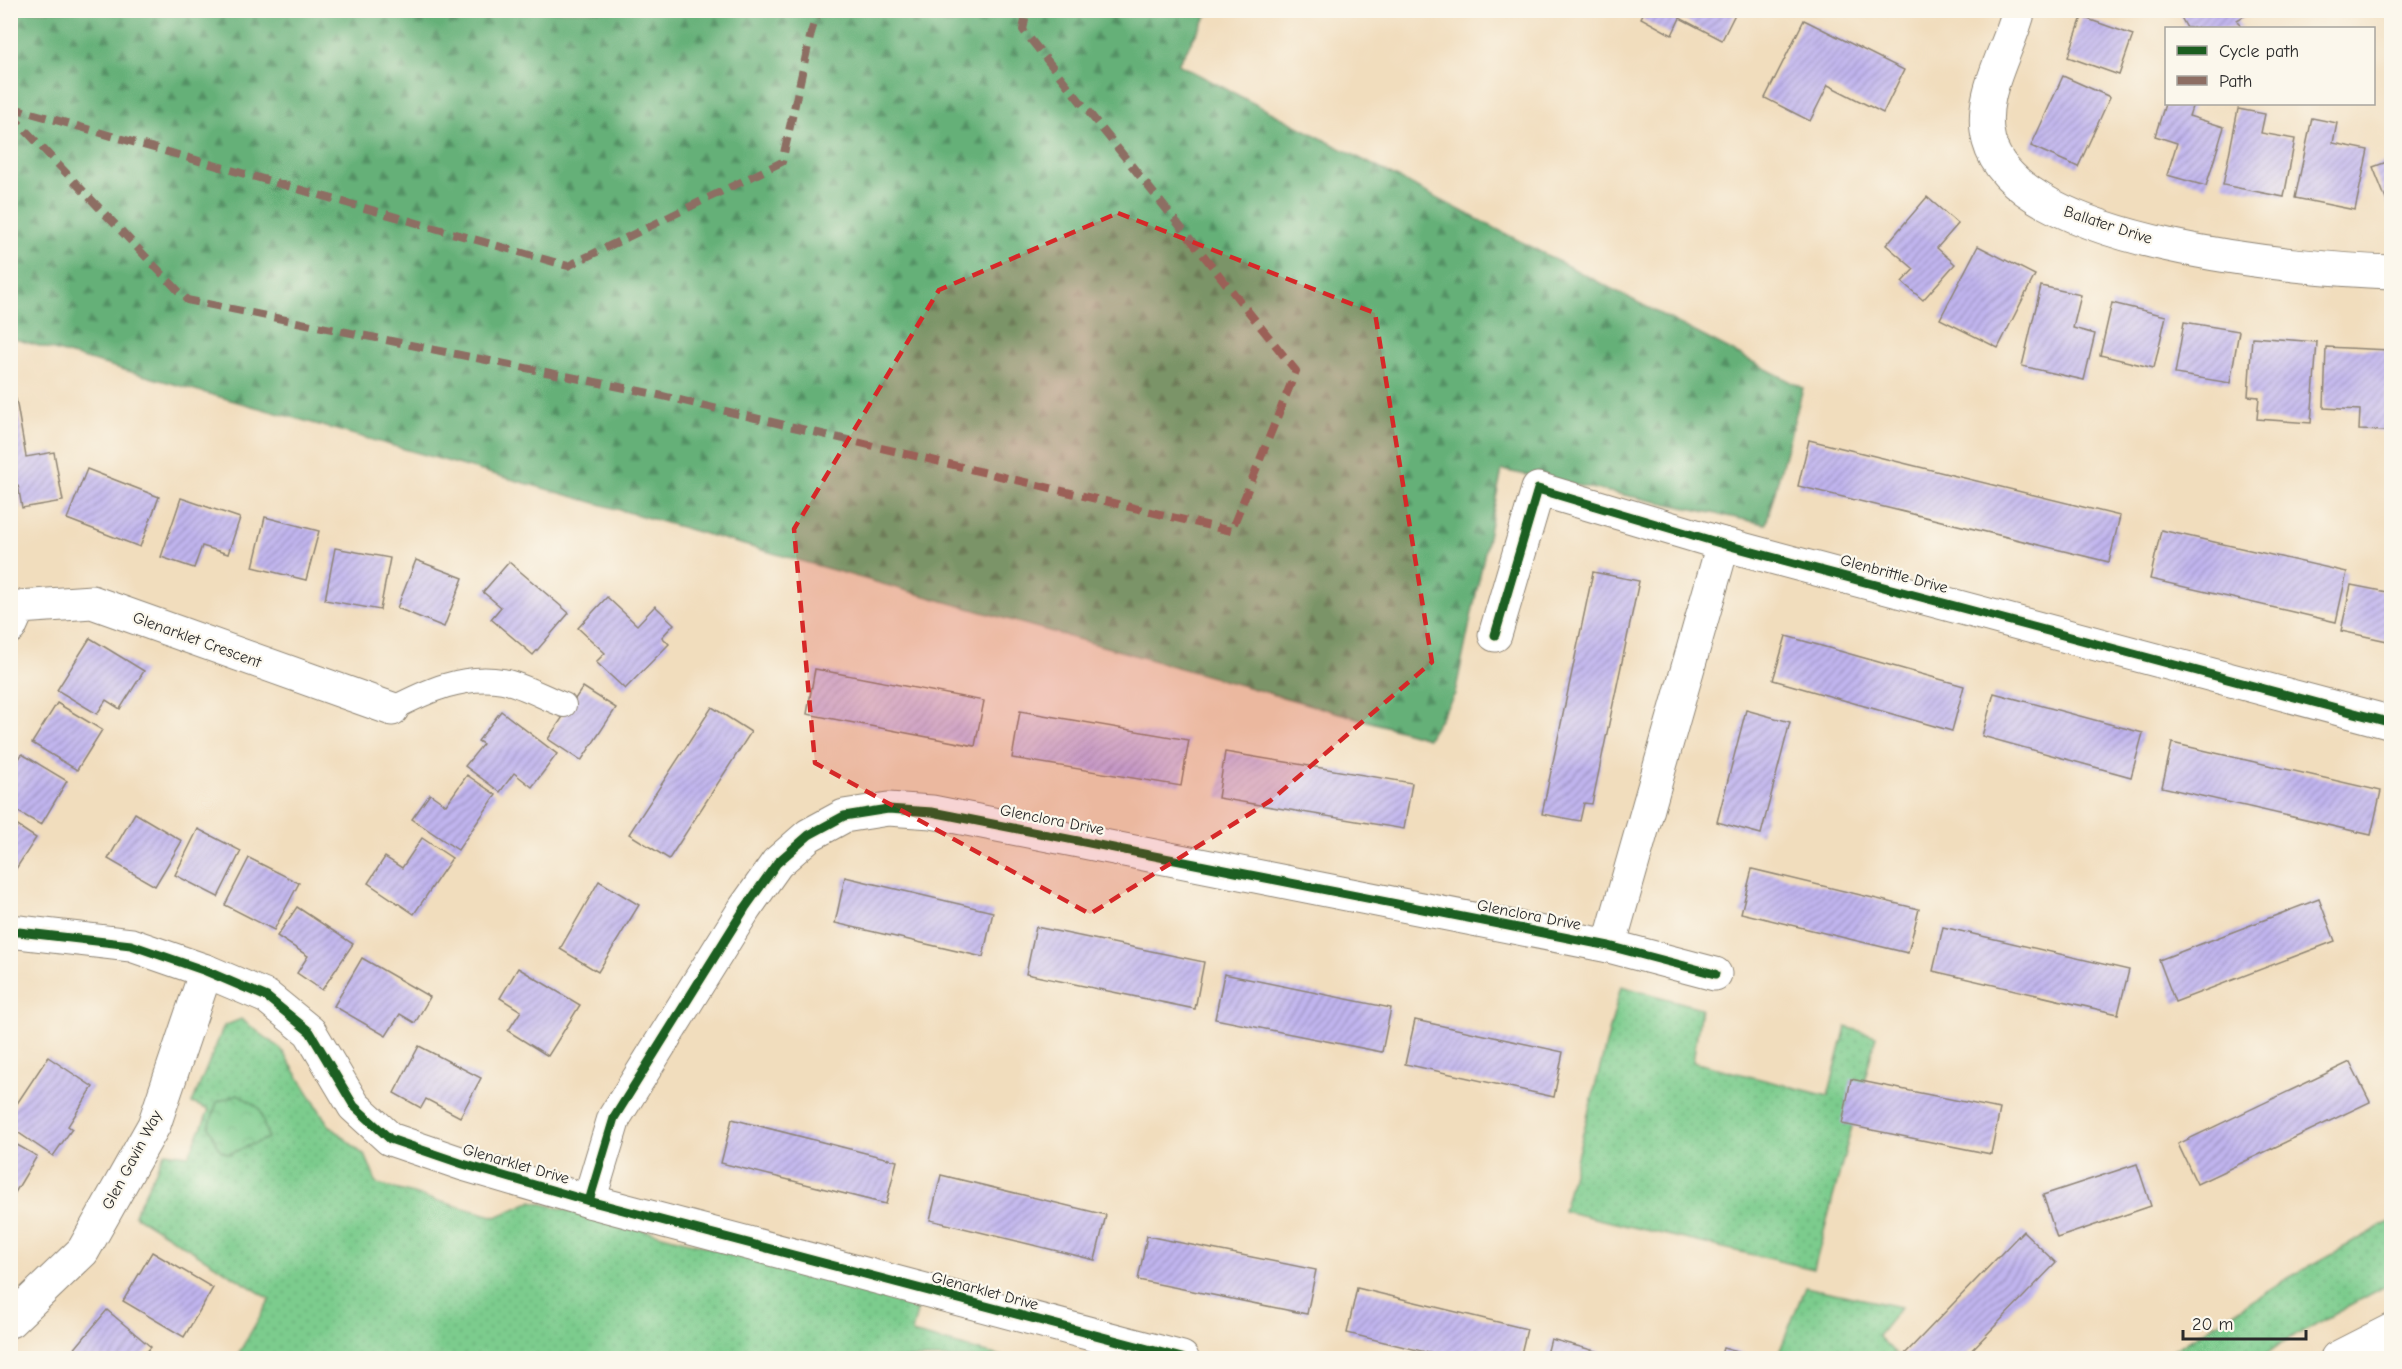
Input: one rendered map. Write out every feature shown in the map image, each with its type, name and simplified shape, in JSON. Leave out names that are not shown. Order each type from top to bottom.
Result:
[{"type":"street","name":"Ballater Drive","points":[[2019,10],[2012,38],[1991,86],[1986,113],[1989,142],[2000,162],[2015,179],[2044,202],[2075,217],[2114,231],[2177,247],[2306,267],[2391,272]]},
{"type":"street","name":"Glenbrittle Drive","points":[[1495,635],[1538,489],[1723,544],[2391,723]]},
{"type":"street","points":[[1609,946],[1723,544]]},
{"type":"street","name":"Glenarklet Crescent","points":[[10,627],[19,607],[92,602],[392,709]]},
{"type":"street","name":"Glenclora Drive","points":[[589,1201],[614,1118],[745,908],[777,863],[809,835],[844,816],[888,809],[932,812],[1609,946],[1715,974]]},
{"type":"street","name":"Glenarklet Drive","points":[[10,931],[131,945],[206,970],[267,997],[310,1032],[354,1106],[390,1140],[589,1201],[1182,1359]]},
{"type":"street","name":"Glen Gavin Way","points":[[10,1321],[82,1251],[154,1125],[206,970]]},
{"type":"street","points":[[2337,1359],[2391,1330]]},
{"type":"lane","points":[[392,709],[431,689],[471,680],[504,681],[564,705]]},
{"type":"highlighted area","points":[[1118,213],[1375,313],[1432,662],[1270,801],[1090,914],[815,763],[794,529],[939,290]]},
{"type":"green space","points":[[10,11],[1210,11],[1178,64],[1803,388],[1766,524],[1502,470],[1455,694],[1428,738],[11,338]]},
{"type":"green space","points":[[1621,986],[1701,1008],[1693,1062],[1828,1096],[1846,1027],[1876,1036],[1814,1269],[1563,1211]]},
{"type":"green space","points":[[241,1019],[281,1049],[328,1124],[366,1157],[377,1184],[496,1217],[532,1201],[919,1302],[912,1333],[1007,1358],[236,1358],[270,1299],[134,1215],[165,1152],[189,1155],[209,1110],[192,1103],[224,1026]]},
{"type":"green space","points":[[238,1094],[259,1108],[268,1138],[229,1154],[220,1150],[209,1127],[217,1102]]},
{"type":"green space","points":[[2391,1221],[2391,1283],[2283,1342],[2261,1358],[2161,1358],[2283,1281]]},
{"type":"green space","points":[[1805,1287],[1901,1307],[1878,1336],[1900,1358],[1777,1358]]},
{"type":"building","points":[[1645,10],[1737,10],[1722,40],[1680,18],[1672,35],[1641,18]]},
{"type":"building","points":[[2177,10],[2247,10],[2249,13],[2237,20],[2240,27],[2186,27]]},
{"type":"building","points":[[2082,17],[2133,35],[2119,75],[2068,57]]},
{"type":"building","points":[[1804,20],[1904,70],[1883,113],[1828,85],[1810,121],[1765,98]]},
{"type":"building","points":[[2063,76],[2110,97],[2078,167],[2031,146]]},
{"type":"building","points":[[2165,104],[2193,105],[2189,116],[2224,127],[2206,186],[2167,175],[2177,143],[2155,136]]},
{"type":"building","points":[[2238,109],[2265,114],[2261,133],[2295,139],[2284,197],[2223,185]]},
{"type":"building","points":[[2312,118],[2337,123],[2333,143],[2368,150],[2355,210],[2295,198]]},
{"type":"building","points":[[2392,160],[2392,212],[2391,212],[2373,167]]},
{"type":"building","points":[[1927,197],[1958,224],[1937,248],[1955,264],[1923,300],[1902,282],[1914,269],[1886,245]]},
{"type":"building","points":[[1978,246],[2035,275],[1998,348],[1940,319]]},
{"type":"building","points":[[2041,286],[2081,295],[2073,328],[2095,334],[2084,380],[2022,366]]},
{"type":"building","points":[[2112,303],[2166,316],[2154,368],[2100,355]]},
{"type":"building","points":[[2184,322],[2239,331],[2230,383],[2175,374]]},
{"type":"building","points":[[2252,337],[2317,342],[2311,423],[2257,419],[2259,397],[2248,396]]},
{"type":"building","points":[[2326,347],[2389,350],[2386,431],[2359,430],[2360,410],[2324,408]]},
{"type":"building","points":[[16,399],[26,457],[54,452],[63,501],[22,508],[18,485],[10,486],[10,400]]},
{"type":"building","points":[[1809,440],[2120,516],[2109,562],[1798,486]]},
{"type":"building","points":[[87,469],[159,497],[140,547],[67,519]]},
{"type":"building","points":[[181,498],[240,518],[228,554],[202,546],[194,568],[161,557]]},
{"type":"building","points":[[265,517],[319,531],[306,580],[253,567]]},
{"type":"building","points":[[2161,530],[2347,572],[2336,622],[2150,579]]},
{"type":"building","points":[[335,548],[390,558],[380,610],[325,600]]},
{"type":"building","points":[[416,560],[463,578],[444,627],[397,608]]},
{"type":"building","points":[[509,562],[569,613],[533,655],[491,619],[501,607],[483,592]]},
{"type":"building","points":[[1593,572],[1639,581],[1592,804],[1584,803],[1580,821],[1542,814]]},
{"type":"building","points":[[2351,585],[2392,593],[2392,642],[2341,631]]},
{"type":"building","points":[[607,597],[637,625],[655,606],[674,624],[662,637],[669,644],[625,689],[596,662],[605,653],[578,628]]},
{"type":"building","points":[[1786,636],[1964,686],[1952,731],[1773,680]]},
{"type":"building","points":[[90,638],[144,671],[120,709],[106,700],[97,714],[57,690]]},
{"type":"building","points":[[815,669],[984,701],[975,746],[807,714]]},
{"type":"building","points":[[583,687],[616,708],[581,761],[548,739]]},
{"type":"building","points":[[1994,693],[2143,733],[2131,777],[1982,736]]},
{"type":"building","points":[[57,703],[102,730],[77,770],[32,743]]},
{"type":"building","points":[[712,707],[751,732],[669,859],[629,834]]},
{"type":"building","points":[[1746,710],[1790,722],[1761,834],[1717,822]]},
{"type":"building","points":[[501,711],[557,754],[532,787],[514,773],[500,792],[465,766],[483,744],[478,741]]},
{"type":"building","points":[[1020,711],[1189,740],[1181,786],[1012,758]]},
{"type":"building","points":[[2172,743],[2381,791],[2371,835],[2162,787]]},
{"type":"building","points":[[1225,752],[1412,783],[1404,829],[1218,798]]},
{"type":"building","points":[[22,754],[67,781],[41,825],[10,807],[10,773]]},
{"type":"building","points":[[467,775],[496,795],[458,850],[412,819],[430,794],[446,805]]},
{"type":"building","points":[[135,813],[182,841],[155,886],[108,859]]},
{"type":"building","points":[[10,821],[36,838],[10,878]]},
{"type":"building","points":[[198,829],[241,851],[218,897],[175,875]]},
{"type":"building","points":[[422,838],[452,858],[414,914],[368,883],[385,857],[402,868]]},
{"type":"building","points":[[249,858],[299,883],[274,930],[225,905]]},
{"type":"building","points":[[1752,869],[1919,909],[1908,953],[1741,913]]},
{"type":"building","points":[[845,877],[993,912],[983,957],[835,923]]},
{"type":"building","points":[[599,881],[639,905],[598,972],[560,949]]},
{"type":"building","points":[[2319,899],[2335,941],[2175,1002],[2159,960]]},
{"type":"building","points":[[297,907],[353,944],[322,990],[297,973],[308,956],[277,936]]},
{"type":"building","points":[[1036,927],[1204,962],[1195,1009],[1026,974]]},
{"type":"building","points":[[1943,927],[2129,970],[2118,1014],[1933,971]]},
{"type":"building","points":[[362,958],[430,997],[415,1023],[400,1014],[386,1036],[334,1006]]},
{"type":"building","points":[[518,968],[580,1005],[548,1056],[508,1031],[521,1011],[500,998]]},
{"type":"building","points":[[1224,974],[1391,1008],[1382,1052],[1215,1019]]},
{"type":"building","points":[[1415,1020],[1563,1052],[1554,1097],[1405,1064]]},
{"type":"building","points":[[419,1046],[481,1078],[460,1117],[426,1099],[421,1108],[394,1093]]},
{"type":"building","points":[[48,1057],[93,1087],[68,1126],[72,1129],[53,1156],[10,1127],[10,1114]]},
{"type":"building","points":[[2350,1062],[2370,1102],[2197,1184],[2178,1144]]},
{"type":"building","points":[[1851,1079],[2000,1109],[1991,1154],[1842,1124]]},
{"type":"building","points":[[732,1119],[897,1161],[886,1204],[721,1163]]},
{"type":"building","points":[[10,1141],[37,1156],[10,1201]]},
{"type":"building","points":[[2137,1164],[2151,1206],[2057,1238],[2043,1195]]},
{"type":"building","points":[[941,1175],[1106,1215],[1095,1260],[930,1220]]},
{"type":"building","points":[[2023,1231],[2056,1263],[1964,1358],[1901,1358]]},
{"type":"building","points":[[1147,1236],[1316,1270],[1307,1314],[1138,1280]]},
{"type":"building","points":[[152,1252],[213,1288],[184,1337],[123,1301]]},
{"type":"building","points":[[1357,1288],[1527,1329],[1520,1358],[1450,1358],[1347,1333]]},
{"type":"building","points":[[107,1310],[151,1347],[141,1358],[67,1358]]},
{"type":"building","points":[[1551,1339],[1621,1358],[1546,1358]]},
{"type":"building","points":[[1723,1348],[1745,1354],[1744,1358],[1720,1358]]},
{"type":"marked path","points":[[10,107],[568,266],[782,162],[818,10]]},
{"type":"marked path","points":[[10,114],[187,300],[650,393],[1231,531],[1296,371],[1023,30],[1027,10]]},
{"type":"cycle path","points":[[1495,635],[1538,489],[1723,544],[2392,723]]},
{"type":"cycle path","points":[[589,1201],[614,1118],[745,908],[777,863],[809,835],[844,816],[888,809],[932,812],[1609,946],[1715,974]]},
{"type":"cycle path","points":[[10,931],[131,945],[206,971],[267,997],[310,1032],[354,1106],[390,1139],[463,1164],[589,1201],[1182,1358]]}]
